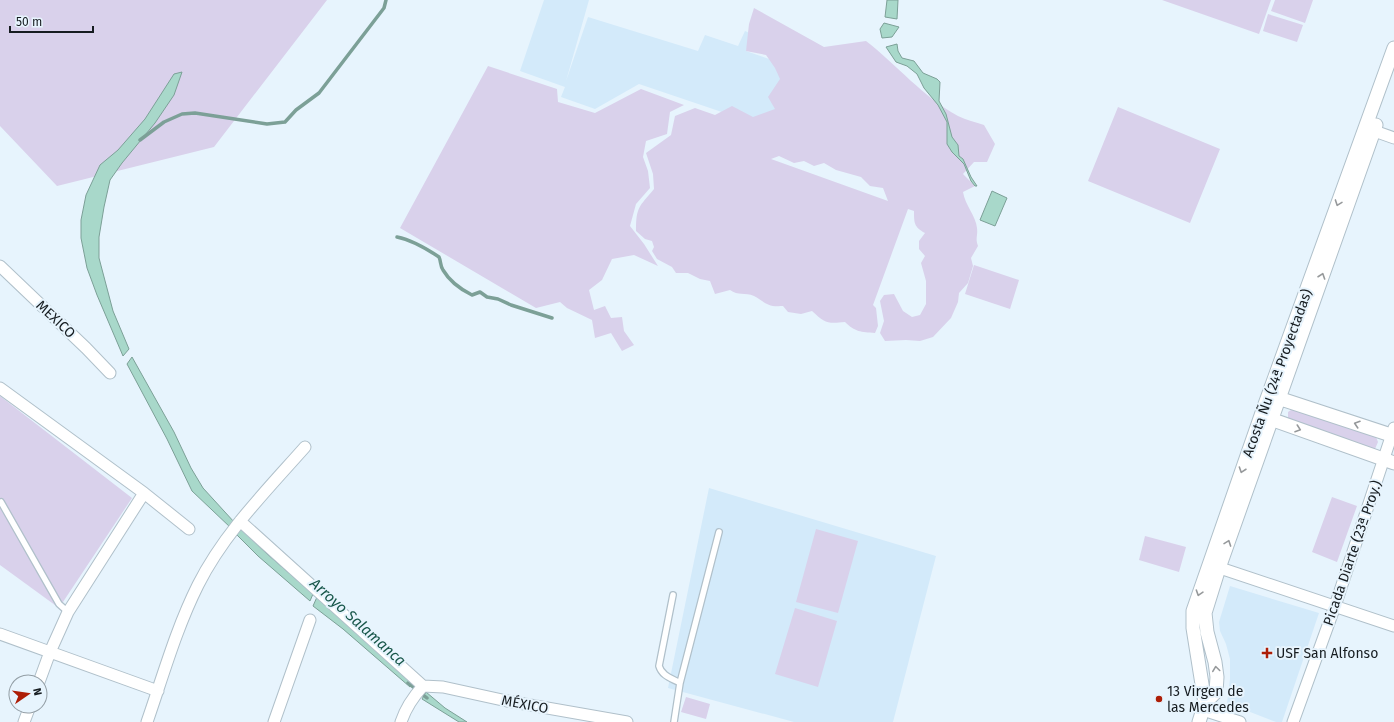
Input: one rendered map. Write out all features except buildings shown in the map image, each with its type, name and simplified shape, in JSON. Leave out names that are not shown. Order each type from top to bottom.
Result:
[{"type":"street","name":"Acosta Ñu (24ª Proyectadas)","points":[[1202,712],[1216,692],[1218,677],[1207,632],[1205,613],[1214,566],[1369,129],[1394,48]]},
{"type":"street","name":"Acosta Ñu (24ª Proyectadas)","points":[[1369,129],[1394,73]]},
{"type":"street","points":[[1369,129],[1394,138]]},
{"type":"street","name":"MEXICO","points":[[0,266],[110,373]]},
{"type":"street","points":[[0,388],[144,493],[189,529]]},
{"type":"street","points":[[1274,397],[1393,433]]},
{"type":"street","points":[[1266,418],[1389,461]]},
{"type":"street","name":"Picada Diarte (23ª Proy.)","points":[[1293,722],[1389,461],[1393,433]]},
{"type":"street","points":[[147,722],[183,616],[198,584],[240,521],[305,447]]},
{"type":"street","points":[[41,674],[68,612],[144,493]]},
{"type":"street","points":[[240,521],[419,691],[406,708],[401,722]]},
{"type":"street","points":[[1214,566],[1394,626]]},
{"type":"street","points":[[274,722],[310,620]]},
{"type":"street","points":[[0,634],[158,691]]},
{"type":"street","name":"MÉXICO","points":[[419,691],[443,687],[507,701],[627,722]]},
{"type":"street","points":[[1202,712],[1240,722]]},
{"type":"lane","points":[[1,502],[59,604],[68,612]]},
{"type":"lane","points":[[674,722],[680,683],[719,532]]},
{"type":"lane","points":[[673,595],[659,666],[664,675],[680,683]]},
{"type":"shaded area","points":[[0,0],[327,0],[214,147],[57,186],[0,126]]},
{"type":"shaded area","points":[[544,0],[589,0],[566,81],[588,17],[698,51],[705,35],[738,46],[745,31],[752,34],[746,51],[789,66],[769,128],[639,84],[595,109],[561,97],[565,87],[520,71]]},
{"type":"shaded area","points":[[887,0],[898,0],[897,19],[885,17]]},
{"type":"shaded area","points":[[1162,0],[1271,0],[1259,34]]},
{"type":"shaded area","points":[[1275,0],[1313,0],[1305,23],[1271,11]]},
{"type":"shaded area","points":[[754,8],[824,47],[866,41],[933,100],[958,116],[984,125],[995,144],[987,162],[974,162],[963,174],[975,186],[963,192],[976,224],[978,246],[971,258],[973,266],[968,283],[959,293],[958,302],[951,318],[933,337],[920,341],[885,341],[880,333],[884,321],[880,301],[884,295],[894,294],[903,311],[912,317],[920,315],[926,304],[926,281],[921,263],[925,256],[919,249],[919,241],[925,233],[915,224],[914,211],[908,209],[873,305],[876,308],[878,326],[875,333],[858,331],[845,322],[827,322],[812,311],[801,314],[788,312],[783,306],[764,303],[751,295],[736,293],[730,290],[715,294],[710,281],[700,279],[688,273],[676,273],[672,267],[657,259],[652,251],[654,247],[652,241],[645,239],[636,231],[639,208],[654,189],[653,174],[646,153],[671,135],[675,116],[695,108],[715,115],[732,106],[753,117],[775,109],[768,97],[780,79],[775,68],[766,55],[746,51],[749,24]],"holes":[[[779,156],[794,163],[804,161],[814,166],[824,163],[836,170],[861,177],[870,186],[883,188],[888,201],[771,159]]]},
{"type":"shaded area","points":[[1268,14],[1303,25],[1297,42],[1263,31]]},
{"type":"shaded area","points":[[884,23],[899,27],[892,37],[882,38],[880,29]]},
{"type":"shaded area","points":[[897,44],[898,51],[902,58],[914,61],[923,73],[937,79],[940,82],[939,101],[946,114],[952,137],[958,145],[959,156],[963,159],[977,186],[975,186],[971,181],[964,164],[952,152],[947,144],[947,122],[938,105],[924,88],[917,74],[907,66],[896,62],[886,47]]},
{"type":"shaded area","points":[[488,66],[557,89],[558,102],[595,113],[641,89],[684,105],[670,112],[667,134],[646,141],[643,157],[648,171],[650,188],[636,204],[630,226],[658,266],[634,255],[612,259],[602,280],[589,290],[594,310],[605,306],[611,318],[622,317],[624,331],[634,345],[622,351],[611,333],[595,338],[592,320],[567,308],[560,302],[536,308],[400,228]]},
{"type":"shaded area","points":[[182,72],[174,95],[155,123],[110,180],[104,207],[99,237],[99,258],[113,311],[129,349],[123,356],[87,268],[81,238],[81,220],[86,195],[100,165],[118,150],[145,119],[174,74]]},
{"type":"shaded area","points":[[1118,107],[1220,149],[1190,223],[1088,181]]},
{"type":"shaded area","points":[[992,191],[1007,198],[995,226],[980,220]]},
{"type":"shaded area","points":[[974,265],[1019,280],[1010,309],[965,294]]},
{"type":"shaded area","points":[[132,357],[203,488],[235,523],[231,528],[192,491],[167,439],[127,364]]},
{"type":"shaded area","points":[[0,396],[132,498],[59,608],[0,565]]},
{"type":"shaded area","points":[[1291,410],[1376,437],[1378,442],[1375,449],[1371,450],[1288,419],[1288,412]]},
{"type":"shaded area","points":[[709,488],[936,556],[893,722],[794,722],[668,688]]},
{"type":"shaded area","points":[[1332,497],[1357,506],[1337,562],[1312,552]]},
{"type":"shaded area","points":[[238,526],[313,594],[310,601],[258,556],[235,533]]},
{"type":"shaded area","points":[[816,529],[858,541],[838,613],[796,602]]},
{"type":"shaded area","points":[[1145,536],[1186,547],[1179,572],[1139,560]]},
{"type":"shaded area","name":"USF San Alfonso","points":[[1230,586],[1319,613],[1282,722],[1276,722],[1227,703],[1230,679],[1230,659],[1226,644],[1220,631],[1219,622]]},
{"type":"shaded area","points":[[317,597],[414,683],[410,687],[343,629],[313,606]]},
{"type":"shaded area","points":[[795,608],[837,621],[818,687],[775,674]]},
{"type":"shaded area","points":[[426,692],[445,708],[467,722],[459,722],[422,699]]},
{"type":"shaded area","points":[[686,697],[710,704],[706,719],[681,712]]},
{"type":"waterway","name":"Arroyo Salamanca","points":[[140,140],[164,122],[182,114],[195,113],[267,124],[285,122],[296,110],[319,93],[384,8],[386,0]]},
{"type":"waterway","points":[[397,237],[414,243],[439,257],[442,268],[452,282],[459,288],[472,295],[480,292],[487,297],[498,299],[511,305],[552,318]]},
{"type":"waterway","name":"Arroyo Salamanca","points":[[408,683],[427,698]]},
{"type":"place","name":"USF San Alfonso","points":[[1267,653]]},
{"type":"place","name":"13 Virgen de las Mercedes","points":[[1159,699]]}]
